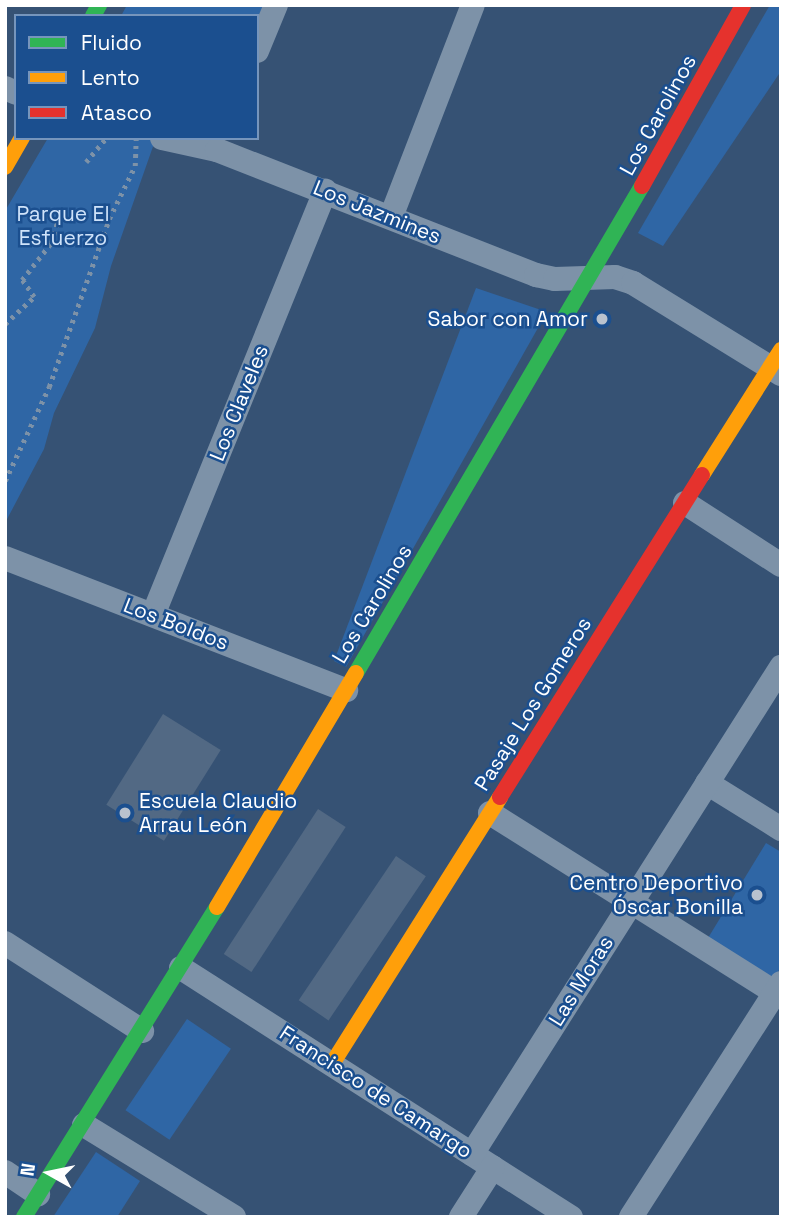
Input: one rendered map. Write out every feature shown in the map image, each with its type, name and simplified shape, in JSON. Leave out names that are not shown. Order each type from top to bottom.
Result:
[{"type":"street","points":[[259,46],[275,5]]},
{"type":"street","points":[[391,217],[473,5]]},
{"type":"street","name":"Los Carolinos","points":[[24,1217],[181,968],[592,276],[743,5]]},
{"type":"street","points":[[5,167],[21,140]]},
{"type":"street","name":"Los Jazmines","points":[[181,140],[219,144],[325,191],[536,275],[555,279],[615,277],[651,292],[777,364]]},
{"type":"street","name":"Los Claveles","points":[[153,615],[325,191]]},
{"type":"street","name":"Pasaje Los Gomeros","points":[[332,1064],[685,503],[777,364]]},
{"type":"street","points":[[685,503],[781,565]]},
{"type":"street","name":"Los Boldos","points":[[5,558],[346,690]]},
{"type":"street","name":"Las Moras","points":[[472,1154],[781,667]]},
{"type":"street","points":[[707,783],[781,829]]},
{"type":"street","points":[[490,813],[779,991],[631,1217]]},
{"type":"street","points":[[5,943],[142,1031]]},
{"type":"street","name":"Francisco de Camargo","points":[[181,968],[571,1217]]},
{"type":"street","points":[[84,1125],[234,1217]]},
{"type":"street","points":[[461,1217],[493,1167]]},
{"type":"street","points":[[5,1172],[38,1194]]},
{"type":"path","points":[[86,162],[104,140]]},
{"type":"path","points":[[5,481],[49,387],[109,219],[135,166],[136,140]]},
{"type":"path","points":[[5,324],[34,297],[22,280],[51,243],[59,217]]},
{"type":"green space","points":[[127,5],[266,5],[259,21],[259,14],[122,14]]},
{"type":"green space","points":[[770,5],[781,5],[781,71],[663,246],[638,233]]},
{"type":"green space","name":"Parque El Esfuerzo","points":[[47,140],[155,140],[111,266],[95,328],[54,413],[44,449],[5,523],[5,211]]},
{"type":"green space","points":[[476,288],[547,312],[346,667],[334,661]]},
{"type":"green space","name":"Centro Deportivo Óscar Bonilla","points":[[766,843],[781,852],[781,967],[774,978],[708,938]]},
{"type":"green space","points":[[187,1019],[231,1049],[169,1140],[125,1110]]},
{"type":"green space","points":[[96,1152],[140,1181],[117,1217],[53,1217]]},
{"type":"building","points":[[163,714],[221,750],[164,841],[106,805]]},
{"type":"building","points":[[318,809],[346,827],[251,972],[224,954]]},
{"type":"building","points":[[396,856],[426,876],[329,1020],[299,1000]]},
{"type":"traffic: fast","points":[[94,14],[99,5]]},
{"type":"traffic: fast","points":[[356,673],[642,186]]},
{"type":"traffic: fast","points":[[24,1217],[217,907]]},
{"type":"traffic: slow","points":[[5,167],[21,140]]},
{"type":"traffic: slow","points":[[702,475],[781,350]]},
{"type":"traffic: slow","points":[[217,907],[356,673]]},
{"type":"traffic: slow","points":[[332,1064],[500,797]]},
{"type":"traffic: jam","points":[[642,186],[743,5]]},
{"type":"traffic: jam","points":[[500,797],[702,475]]},
{"type":"place","name":"Sabor con Amor","points":[[602,319]]},
{"type":"place","name":"Escuela Claudio Arrau León","points":[[125,813]]},
{"type":"place","name":"Centro Deportivo Óscar Bonilla","points":[[757,895]]}]
